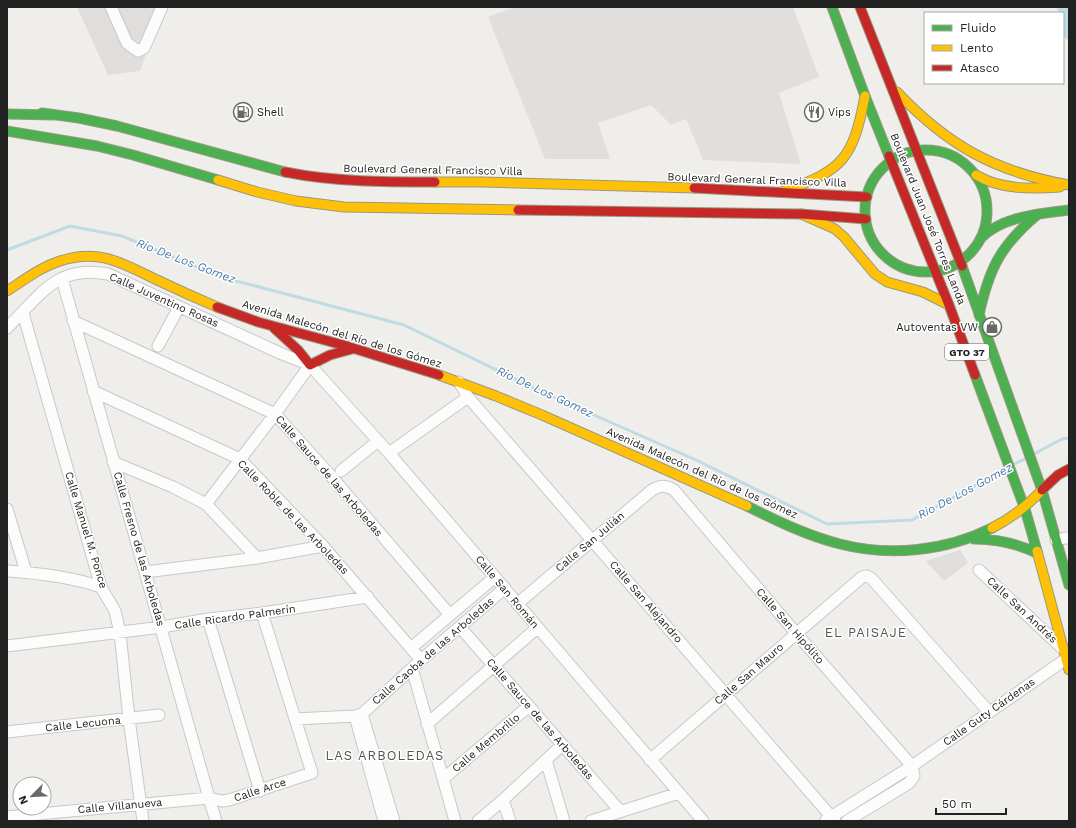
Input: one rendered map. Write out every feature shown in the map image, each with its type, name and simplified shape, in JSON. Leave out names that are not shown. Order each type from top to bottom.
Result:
[{"type":"main road","name":"Boulevard Juan José Torres Landa","points":[[832,7],[865,96],[936,271],[1025,509],[1069,670]]},
{"type":"main road","name":"Boulevard Juan José Torres Landa","points":[[860,7],[960,262],[1042,490],[1069,585]]},
{"type":"main road","points":[[888,81],[921,118],[962,148],[991,164],[1007,170],[1039,180],[1069,185]]},
{"type":"main road","points":[[784,191],[812,182],[837,166],[845,158],[852,148],[856,136],[865,96]]},
{"type":"main road","name":"Boulevard General Francisco Villa","points":[[7,110],[99,122],[275,170],[301,176],[328,179],[357,181],[440,181],[784,191],[867,197]]},
{"type":"main road","points":[[7,114],[54,115]]},
{"type":"main road","points":[[7,131],[97,146],[133,155],[257,192],[296,200],[344,207],[801,214],[866,219]]},
{"type":"main road","points":[[979,242],[986,223],[987,208],[985,193],[976,175],[964,163],[950,154],[933,150],[917,150],[903,154],[892,160],[876,176],[867,197],[866,219],[873,240],[887,257],[899,265],[913,270],[936,271],[946,269],[960,262],[971,253],[979,242],[984,233],[1016,219],[1038,214],[1069,210]]},
{"type":"main road","points":[[976,175],[998,184],[1019,188],[1040,188],[1069,185]]},
{"type":"main road","points":[[801,214],[835,229],[844,237],[876,274],[887,282],[923,292],[949,305]]},
{"type":"main road","points":[[979,315],[986,285],[1000,252],[1012,236],[1038,214]]},
{"type":"main road","name":"Avenida Malecón del Río de los Gómez","points":[[7,291],[63,259],[77,256],[96,255],[117,260],[199,300],[241,316],[270,326],[356,348],[459,382],[513,403],[619,448],[817,538],[858,548],[893,551],[927,548],[968,538]]},
{"type":"main road","points":[[7,300],[38,272]]},
{"type":"main road","points":[[270,326],[294,346],[310,365],[319,359],[338,351],[356,348]]},
{"type":"main road","points":[[968,538],[999,526],[1025,509],[1058,475],[1069,469]]},
{"type":"main road","points":[[968,538],[999,539],[1018,544],[1037,553]]},
{"type":"street","points":[[111,7],[127,43],[138,51],[144,48],[162,7]]},
{"type":"street","name":"Calle Juventino Rosas","points":[[7,328],[51,284],[62,278],[78,273],[93,271],[108,274],[310,365]]},
{"type":"street","name":"Calle Fresno de las Arboledas","points":[[62,278],[113,462],[162,627],[208,798],[216,821]]},
{"type":"street","points":[[158,346],[179,307]]},
{"type":"street","name":"Calle Manuel M. Ponce","points":[[23,313],[101,587],[115,611],[120,633],[129,719],[143,821]]},
{"type":"street","name":"Calle Sauce de las Arboledas","points":[[73,321],[275,414],[331,476],[450,615]]},
{"type":"street","points":[[206,504],[275,414],[310,365]]},
{"type":"street","name":"Calle San Román","points":[[310,365],[389,453],[505,588],[537,628],[678,794],[703,821]]},
{"type":"street","name":"Calle San Alejandro","points":[[459,382],[468,397],[726,694],[831,820]]},
{"type":"street","name":"Calle Roble de las Arboledas","points":[[94,391],[240,459],[323,546],[421,660]]},
{"type":"street","points":[[389,453],[468,397]]},
{"type":"street","points":[[341,471],[378,441]]},
{"type":"street","points":[[113,462],[173,487],[206,504],[257,558]]},
{"type":"street","name":"Calle San Julián","points":[[518,604],[592,539],[652,490],[660,486],[667,486]]},
{"type":"street","name":"Calle San Hipólito","points":[[667,486],[674,490],[796,634],[912,766]]},
{"type":"street","points":[[7,509],[26,572]]},
{"type":"street","points":[[1056,540],[1069,538]]},
{"type":"street","points":[[145,572],[257,558],[323,546]]},
{"type":"street","name":"Calle San Andrés","points":[[980,570],[1065,654]]},
{"type":"street","points":[[7,571],[26,572],[80,581],[101,587]]},
{"type":"street","name":"Calle San Mauro","points":[[650,760],[862,577],[867,576],[872,578],[989,712]]},
{"type":"street","name":"Calle Caoba de las Arboledas","points":[[411,648],[495,577]]},
{"type":"street","name":"Calle Caoba de las Arboledas","points":[[358,715],[505,588]]},
{"type":"street","name":"Calle Ricardo Palmerín","points":[[7,646],[120,633],[208,619],[262,613],[368,597]]},
{"type":"street","points":[[262,613],[295,719],[358,715]]},
{"type":"street","points":[[208,619],[260,791]]},
{"type":"street","name":"Calle Sauce de las Arboledas","points":[[460,627],[620,811]]},
{"type":"street","points":[[427,724],[537,628]]},
{"type":"street","name":"Calle Guty Cárdenas","points":[[831,820],[989,712],[1065,654]]},
{"type":"street","points":[[412,668],[455,821]]},
{"type":"street","name":"Calle Membrillo","points":[[442,779],[529,706]]},
{"type":"street","name":"Calle Lecuona","points":[[7,732],[159,715]]},
{"type":"street","points":[[358,715],[384,821]]},
{"type":"street","points":[[358,715],[394,821]]},
{"type":"street","name":"Calle Arce","points":[[208,798],[222,801],[229,800],[312,774],[295,719]]},
{"type":"street","points":[[478,821],[503,800],[562,745]]},
{"type":"street","points":[[546,760],[564,821]]},
{"type":"street","points":[[847,821],[909,783],[914,776],[912,766]]},
{"type":"street","points":[[591,821],[678,794]]},
{"type":"street","name":"Calle Villanueva","points":[[7,817],[140,803],[208,798]]},
{"type":"street","points":[[503,800],[510,821]]},
{"type":"shaded area","points":[[77,7],[163,7],[140,71],[108,75]]},
{"type":"shaded area","points":[[515,7],[793,7],[819,77],[779,93],[801,164],[703,160],[686,119],[671,125],[651,105],[598,123],[610,159],[545,159],[488,17]]},
{"type":"shaded area","points":[[960,550],[968,563],[944,581],[926,561]]},
{"type":"waterway","points":[[1062,7],[1063,12]]},
{"type":"waterway","points":[[1064,15],[1069,35]]},
{"type":"waterway","name":"Rio De Los Gomez","points":[[7,250],[70,226],[122,236],[221,277],[404,325],[542,392],[696,460],[827,524],[912,520],[1004,470]]},
{"type":"waterway","name":"Rio De Los Gomez","points":[[1034,454],[1062,439],[1069,438]]},
{"type":"waterway","name":"Rio De Los Gomez","points":[[1014,464],[1025,459]]},
{"type":"traffic: fast","points":[[832,7],[889,156]]},
{"type":"traffic: fast","points":[[42,113],[79,118],[117,126],[285,172]]},
{"type":"traffic: fast","points":[[7,114],[54,115]]},
{"type":"traffic: fast","points":[[7,131],[97,146],[218,180]]},
{"type":"traffic: fast","points":[[926,150],[938,151],[949,155],[960,160],[969,168],[977,177],[982,188],[986,199],[987,211],[986,223],[982,234],[977,245],[969,254],[960,262],[949,267],[938,271],[926,272],[914,271],[903,267],[892,262],[883,254],[875,245],[870,234],[866,223],[865,211],[866,199],[870,188],[875,177],[883,168],[892,160],[903,155],[914,151],[926,150]]},
{"type":"traffic: fast","points":[[980,239],[999,225],[1022,217],[1069,210]]},
{"type":"traffic: fast","points":[[979,315],[987,284],[998,258],[1015,236],[1038,214]]},
{"type":"traffic: fast","points":[[962,266],[1042,490],[1069,585]]},
{"type":"traffic: fast","points":[[975,375],[1025,509],[1037,551]]},
{"type":"traffic: fast","points":[[747,506],[781,523],[816,537],[859,548],[878,550],[918,550],[937,547],[974,536],[992,528]]},
{"type":"traffic: fast","points":[[974,539],[1006,542],[1037,553]]},
{"type":"traffic: slow","points":[[897,92],[935,127],[955,142],[975,154],[1018,173],[1069,185]]},
{"type":"traffic: slow","points":[[784,191],[820,176],[833,168],[842,159],[850,148],[856,134],[865,96]]},
{"type":"traffic: slow","points":[[976,175],[986,180],[1006,186],[1028,188],[1060,187]]},
{"type":"traffic: slow","points":[[218,180],[257,192],[296,201],[344,207],[518,210]]},
{"type":"traffic: slow","points":[[435,182],[694,188]]},
{"type":"traffic: slow","points":[[801,214],[835,229],[844,237],[875,274],[887,282],[923,292],[949,305]]},
{"type":"traffic: slow","points":[[7,291],[46,267],[74,257],[86,256],[109,259],[120,263],[217,307]]},
{"type":"traffic: slow","points":[[439,375],[542,415],[747,506]]},
{"type":"traffic: slow","points":[[992,528],[1019,511],[1042,490]]},
{"type":"traffic: slow","points":[[1037,551],[1069,670]]},
{"type":"traffic: jam","points":[[860,7],[962,266]]},
{"type":"traffic: jam","points":[[889,156],[949,305],[975,375]]},
{"type":"traffic: jam","points":[[285,172],[341,180],[435,182]]},
{"type":"traffic: jam","points":[[694,188],[867,197]]},
{"type":"traffic: jam","points":[[518,210],[801,214],[866,219]]},
{"type":"traffic: jam","points":[[217,307],[258,322],[343,345],[439,375]]},
{"type":"traffic: jam","points":[[274,328],[298,350],[310,365],[330,355],[352,349]]},
{"type":"traffic: jam","points":[[1042,490],[1058,475],[1069,469]]},
{"type":"place","name":"Shell","points":[[243,112]]},
{"type":"place","name":"Vips","points":[[814,112]]},
{"type":"place","name":"Autoventas VW","points":[[992,327]]},
{"type":"district","name":"EL PAISAJE","points":[[866,632]]},
{"type":"district","name":"LAS ARBOLEDAS","points":[[385,755]]}]
